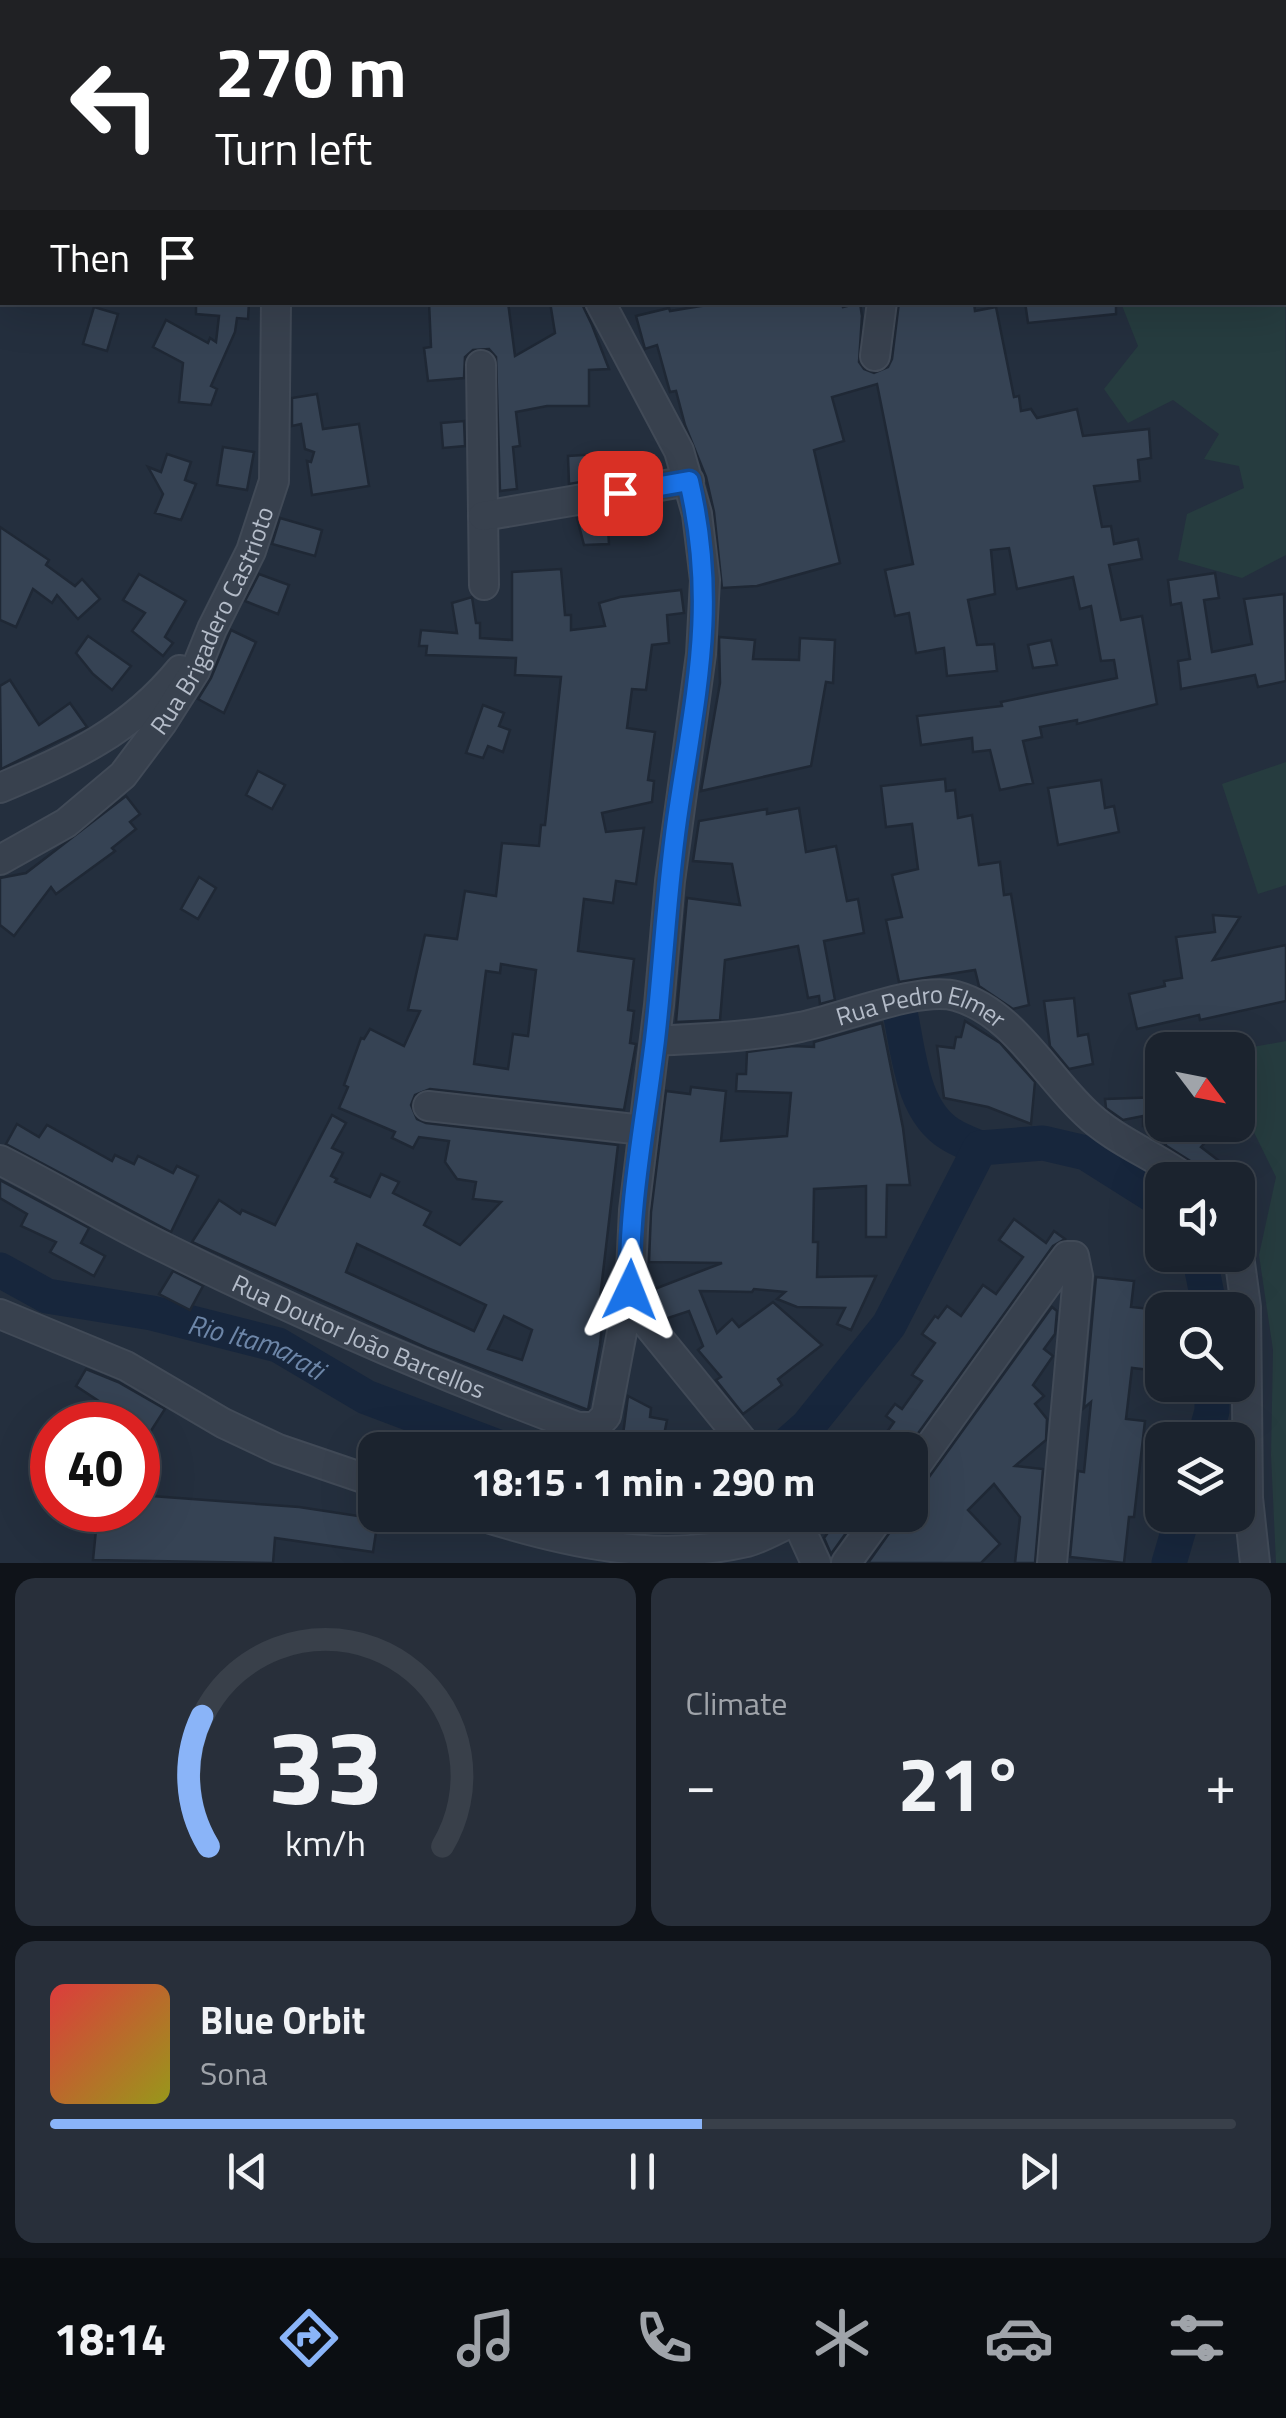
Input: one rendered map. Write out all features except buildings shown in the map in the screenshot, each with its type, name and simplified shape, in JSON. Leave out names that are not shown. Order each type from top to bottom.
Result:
[{"type":"street","name":"Rua Brigadero Castrioto","points":[[0,860],[66,822],[122,774],[195,672],[251,551],[274,481],[276,305]]},
{"type":"street","points":[[602,305],[667,427],[689,481],[702,546],[705,612],[670,881],[630,1290],[644,1320],[735,1432]]},
{"type":"street","points":[[875,356],[882,305]]},
{"type":"street","points":[[482,365],[484,585]]},
{"type":"street","points":[[483,516],[689,481]]},
{"type":"street","points":[[0,788],[56,763],[135,718],[161,694],[212,629]]},
{"type":"street","name":"Rua Pedro Elmer","points":[[655,1041],[799,1028],[925,995],[956,996],[994,1017],[1038,1058],[1088,1115],[1160,1162]]},
{"type":"street","points":[[428,1106],[643,1130]]},
{"type":"street","name":"Rua Doutor João Barcellos","points":[[0,1160],[242,1286],[446,1378],[578,1427],[595,1427],[606,1416],[630,1290]]},
{"type":"street","points":[[928,1449],[1067,1256],[1074,1256],[1078,1276],[1052,1563]]},
{"type":"street","points":[[1241,1272],[1246,1308],[1248,1498],[1255,1563]]},
{"type":"street","points":[[0,1314],[126,1366],[223,1423],[278,1449],[358,1476]]},
{"type":"street","points":[[542,1532],[624,1554],[680,1556],[749,1542],[768,1532]]},
{"type":"street","points":[[802,1532],[816,1563]]},
{"type":"street","points":[[846,1563],[869,1532]]},
{"type":"green space","points":[[1122,305],[1285,305],[1286,555],[1242,578],[1178,560],[1187,514],[1244,488],[1239,466],[1204,459],[1219,434],[1173,400],[1128,423],[1104,389],[1138,346]]},
{"type":"green space","points":[[1286,762],[1286,885],[1258,894],[1222,784]]},
{"type":"green space","points":[[1286,1041],[1286,1563],[1276,1563],[1271,1455],[1273,1350],[1259,1255],[1276,1177],[1255,1134],[1255,1047]]},
{"type":"waterway","name":"Rio Itamarati","points":[[901,1017],[910,1065],[928,1112],[950,1134],[980,1148]]},
{"type":"waterway","name":"Rio Itamarati","points":[[801,1432],[889,1325],[980,1148],[1043,1143],[1086,1153],[1145,1190]]},
{"type":"waterway","name":"Rio Itamarati","points":[[0,1270],[47,1296],[152,1313],[278,1345],[366,1397],[458,1432]]},
{"type":"waterway","name":"Rio Itamarati","points":[[1202,1272],[1206,1292]]},
{"type":"waterway","name":"Rio Itamarati","points":[[1209,1422],[1212,1402]]},
{"type":"waterway","name":"Rio Itamarati","points":[[1169,1563],[1178,1532]]},
{"type":"route","points":[[620,493],[689,481],[705,580],[702,654],[664,930],[659,1005],[634,1210],[630,1290]]}]
